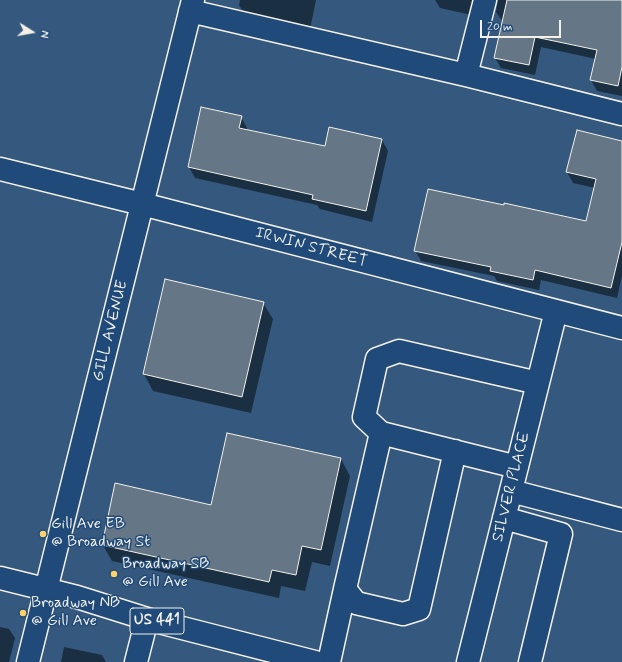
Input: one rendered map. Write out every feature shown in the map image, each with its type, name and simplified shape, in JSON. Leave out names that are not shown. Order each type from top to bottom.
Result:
[{"type":"street","points":[[466,75],[485,0]]},
{"type":"street","points":[[192,5],[622,114]]},
{"type":"street","name":"GILL AVENUE","points":[[28,662],[192,5]]},
{"type":"street","name":"IRWIN STREET","points":[[0,169],[142,204],[622,328]]},
{"type":"street","name":"SILVER PLACE","points":[[468,662],[556,311]]},
{"type":"street","points":[[517,467],[381,432],[364,417],[377,359],[399,351],[538,383]]},
{"type":"street","points":[[329,662],[381,432]]},
{"type":"street","points":[[345,589],[356,603],[402,614],[418,609],[455,451]]},
{"type":"street","points":[[511,491],[622,520]]},
{"type":"street","points":[[504,518],[561,534],[530,662]]},
{"type":"street","name":"US 441","points":[[0,578],[46,589],[147,619],[315,662]]},
{"type":"street","points":[[136,662],[147,619]]},
{"type":"shaded area","points":[[0,0],[622,0],[622,662],[0,662]]},
{"type":"building","points":[[507,0],[622,0],[622,67],[618,86],[590,80],[597,50],[535,37],[529,65],[494,58]]},
{"type":"building","points":[[201,107],[242,116],[239,128],[325,146],[329,127],[382,139],[366,211],[312,199],[313,195],[188,167]]},
{"type":"building","points":[[577,130],[622,141],[622,242],[611,288],[535,270],[533,280],[490,271],[491,267],[414,251],[428,189],[504,205],[504,203],[586,221],[596,179],[566,172]]},
{"type":"building","points":[[165,279],[264,302],[242,397],[143,374]]},
{"type":"building","points":[[227,433],[341,458],[321,550],[302,546],[296,575],[272,570],[269,582],[102,545],[115,483],[211,505]]},
{"type":"place","name":"Gill Ave EB @ Broadway St","points":[[43,534]]},
{"type":"place","name":"Broadway SB @ Gill Ave","points":[[114,574]]},
{"type":"place","name":"Broadway NB @ Gill Ave","points":[[23,613]]}]
